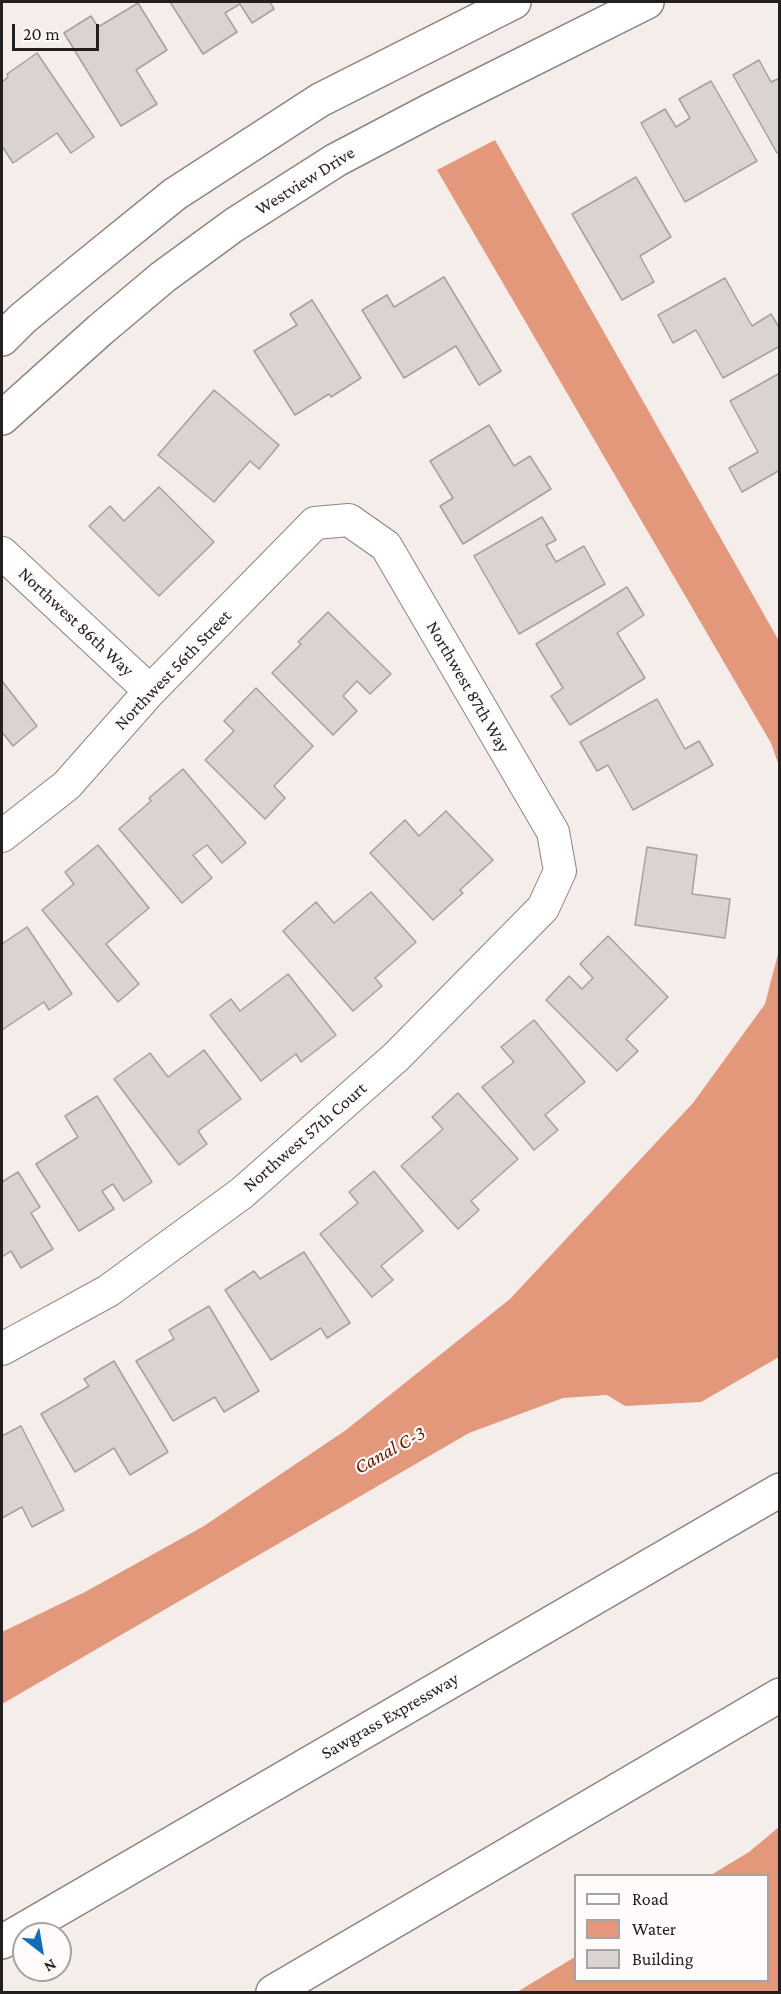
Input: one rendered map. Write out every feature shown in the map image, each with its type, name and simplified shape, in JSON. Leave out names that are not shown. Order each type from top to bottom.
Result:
[{"type":"main road","points":[[2,339],[63,284],[175,194],[320,100],[514,2]]},
{"type":"main road","name":"Westview Drive","points":[[2,418],[100,330],[163,278],[234,225],[336,160],[647,2]]},
{"type":"main road","name":"Sawgrass Expressway","points":[[2,1942],[780,1488]]},
{"type":"main road","points":[[273,1992],[780,1695]]},
{"type":"street","name":"Northwest 56th Street","points":[[2,836],[67,785],[150,691],[315,523],[349,520]]},
{"type":"street","name":"Northwest 87th Way","points":[[349,520],[386,546],[553,832],[560,871]]},
{"type":"street","name":"Northwest 86th Way","points":[[2,553],[150,691]]},
{"type":"street","name":"Northwest 57th Court","points":[[2,1349],[108,1291],[242,1193],[396,1057],[486,966],[543,908],[560,871]]},
{"type":"water","points":[[495,140],[779,641],[779,766],[771,743],[437,170]]},
{"type":"water","name":"Canal C-3","points":[[779,950],[779,1357],[701,1402],[625,1406],[607,1395],[563,1398],[469,1433],[2,1704],[2,1632],[85,1592],[204,1526],[346,1430],[510,1299],[693,1103],[765,1004]]},
{"type":"water","points":[[779,1827],[779,1992],[517,1992],[574,1958],[574,1982],[769,1982],[769,1874],[713,1874],[749,1852]]},
{"type":"building","points":[[170,2],[270,2],[274,9],[252,23],[240,4],[225,13],[237,32],[203,54]]},
{"type":"building","points":[[138,3],[167,50],[136,70],[157,104],[121,126],[64,33],[91,16],[98,27]]},
{"type":"building","points":[[37,53],[94,137],[71,153],[57,133],[13,163],[2,146],[2,82],[8,77],[7,74]]},
{"type":"building","points":[[759,60],[771,82],[780,78],[780,152],[777,153],[733,75]]},
{"type":"building","points":[[711,81],[757,161],[685,202],[641,123],[665,109],[676,127],[690,118],[679,99]]},
{"type":"building","points":[[636,177],[671,237],[640,256],[654,282],[622,300],[572,214]]},
{"type":"building","points":[[444,277],[501,371],[479,385],[456,346],[404,378],[362,310],[387,295],[394,307]]},
{"type":"building","points":[[725,278],[752,326],[771,314],[780,329],[780,346],[723,378],[696,330],[673,343],[658,315]]},
{"type":"building","points":[[312,300],[361,378],[331,397],[329,394],[295,415],[254,351],[297,325],[290,314]]},
{"type":"building","points":[[780,373],[780,470],[742,492],[729,468],[758,452],[730,401]]},
{"type":"building","points":[[214,390],[279,445],[259,469],[250,461],[214,502],[158,455]]},
{"type":"building","points":[[489,425],[514,466],[530,456],[551,489],[463,544],[440,506],[453,498],[430,461]]},
{"type":"building","points":[[159,487],[214,542],[159,596],[89,526],[110,506],[124,521]]},
{"type":"building","points":[[542,517],[556,540],[546,545],[556,562],[584,546],[605,584],[519,634],[474,556]]},
{"type":"building","points":[[627,587],[644,615],[617,633],[645,678],[570,725],[551,696],[563,688],[536,644]]},
{"type":"building","points":[[328,612],[391,674],[370,694],[357,681],[343,696],[357,711],[333,735],[272,673],[301,644],[298,642]]},
{"type":"building","points":[[2,681],[37,726],[13,746],[2,732]]},
{"type":"building","points":[[256,688],[313,746],[274,786],[285,798],[265,819],[205,760],[234,731],[224,721]]},
{"type":"building","points":[[657,699],[685,749],[699,741],[713,765],[633,810],[608,765],[597,771],[580,742]]},
{"type":"building","points":[[183,769],[246,843],[222,863],[207,845],[193,855],[212,878],[182,903],[119,829],[151,801],[149,798]]},
{"type":"building","points":[[446,811],[493,860],[460,890],[463,893],[433,920],[370,853],[405,820],[419,836]]},
{"type":"building","points":[[98,845],[149,908],[106,944],[139,984],[118,1002],[42,910],[74,884],[65,872]]},
{"type":"building","points":[[647,847],[697,855],[692,894],[730,899],[725,938],[635,925]]},
{"type":"building","points":[[371,892],[416,942],[375,978],[382,986],[353,1011],[283,931],[316,902],[334,923]]},
{"type":"building","points":[[27,927],[72,994],[49,1010],[44,1002],[2,1030],[2,944]]},
{"type":"building","points":[[608,936],[668,997],[626,1039],[638,1051],[617,1071],[546,1000],[569,976],[582,989],[593,978],[580,964]]},
{"type":"building","points":[[288,974],[336,1035],[301,1062],[296,1054],[261,1081],[210,1015],[231,999],[240,1011]]},
{"type":"building","points":[[534,1020],[585,1082],[545,1115],[558,1130],[534,1150],[482,1087],[514,1062],[501,1047]]},
{"type":"building","points":[[204,1050],[241,1099],[198,1131],[207,1144],[179,1165],[114,1079],[150,1053],[168,1077]]},
{"type":"building","points":[[458,1093],[518,1159],[471,1201],[479,1210],[458,1229],[401,1166],[443,1129],[432,1117]]},
{"type":"building","points":[[97,1096],[152,1182],[124,1201],[113,1184],[102,1191],[114,1209],[79,1231],[36,1164],[78,1137],[65,1116]]},
{"type":"building","points":[[374,1171],[423,1231],[381,1266],[393,1280],[372,1297],[320,1234],[358,1203],[349,1192]]},
{"type":"building","points":[[18,1172],[40,1207],[31,1213],[53,1249],[21,1268],[11,1251],[2,1257],[2,1182]]},
{"type":"building","points":[[304,1252],[350,1323],[327,1338],[321,1328],[271,1360],[225,1290],[254,1271],[260,1279]]},
{"type":"building","points":[[209,1306],[259,1391],[224,1412],[215,1397],[173,1421],[136,1361],[174,1339],[169,1330]]},
{"type":"building","points":[[114,1361],[168,1452],[130,1475],[114,1448],[75,1472],[41,1414],[89,1386],[84,1379]]},
{"type":"building","points":[[21,1426],[64,1510],[32,1527],[22,1507],[2,1518],[2,1436]]}]
